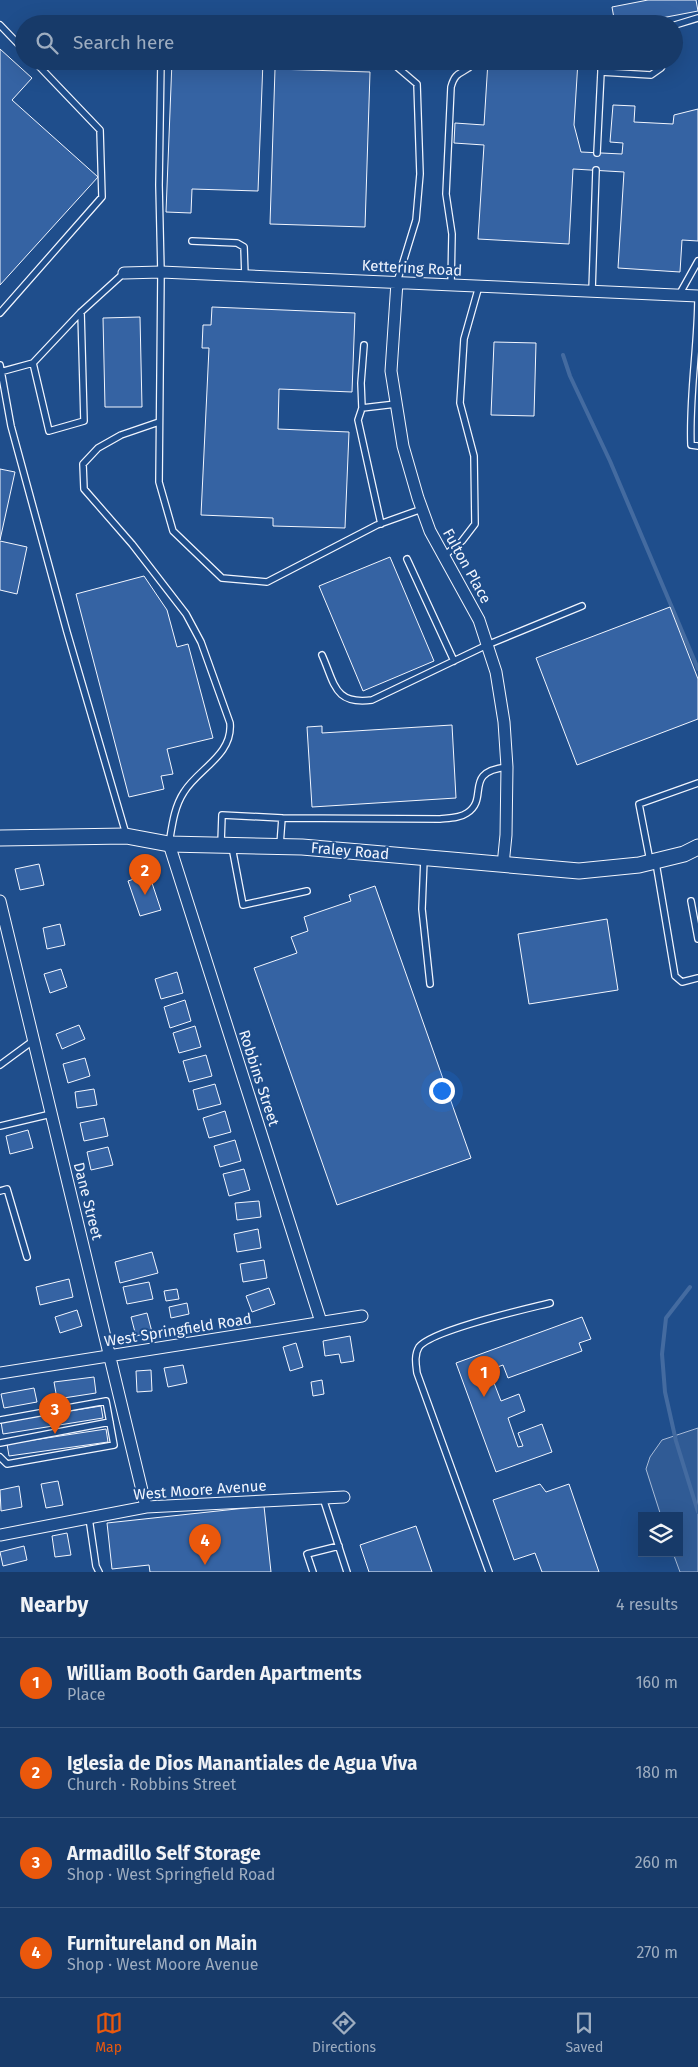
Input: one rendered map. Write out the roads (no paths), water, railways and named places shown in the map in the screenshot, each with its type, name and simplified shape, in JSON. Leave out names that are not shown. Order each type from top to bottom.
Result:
[{"type":"street","name":"Kettering Road","points":[[124,272],[160,272],[698,296]]},
{"type":"street","name":"Fulton Place","points":[[397,282],[391,371],[402,446],[430,530],[479,620],[496,672],[504,722],[507,767],[504,865]]},
{"type":"street","name":"Fraley Road","points":[[0,838],[126,836],[169,844],[280,846],[579,871],[653,861],[684,854],[698,848]]},
{"type":"street","name":"Robbins Street","points":[[169,844],[321,1322]]},
{"type":"street","name":"Dane Street","points":[[0,902],[146,1507]]},
{"type":"street","name":"West Springfield Road","points":[[0,1373],[362,1316]]},
{"type":"street","name":"West Moore Avenue","points":[[0,1535],[146,1507],[344,1496]]},
{"type":"lane","points":[[683,23],[698,18]]},
{"type":"lane","points":[[0,25],[15,41]]},
{"type":"lane","points":[[0,313],[102,197],[100,130],[43,70]]},
{"type":"lane","points":[[161,70],[159,482],[173,531],[222,578],[267,582],[381,524],[422,509]]},
{"type":"lane","points":[[397,282],[416,220],[420,166],[417,84],[401,70]]},
{"type":"lane","points":[[450,285],[452,234],[446,194],[450,87],[453,77],[466,70]]},
{"type":"lane","points":[[597,153],[601,72],[651,75],[658,70]]},
{"type":"lane","points":[[592,291],[596,170]]},
{"type":"lane","points":[[192,241],[237,243],[244,247],[244,276]]},
{"type":"lane","points":[[679,295],[698,261]]},
{"type":"lane","points":[[124,272],[81,312],[33,363],[0,369],[11,426],[67,632],[126,836]]},
{"type":"lane","points":[[444,556],[462,541],[475,524],[474,456],[460,402],[464,339],[479,286]]},
{"type":"lane","points":[[698,296],[698,335],[689,414],[691,446],[698,446]]},
{"type":"lane","points":[[33,363],[49,431],[84,421],[81,312]]},
{"type":"lane","points":[[364,344],[361,383],[362,408],[358,420],[381,524]]},
{"type":"lane","points":[[362,408],[396,404]]},
{"type":"lane","points":[[160,422],[121,435],[98,448],[83,464],[84,489],[132,544],[186,614],[202,642],[230,723],[231,732],[218,758],[184,791],[173,816],[169,844]]},
{"type":"lane","points":[[407,559],[454,661]]},
{"type":"lane","points":[[322,655],[338,692],[343,698],[357,702],[372,700],[487,645],[582,606]]},
{"type":"lane","points":[[307,891],[243,905],[226,845],[222,815],[282,818],[440,819],[459,817],[469,812],[476,801],[479,784],[484,774],[492,769],[507,767]]},
{"type":"lane","points":[[698,783],[639,804],[653,861],[675,976],[682,982],[698,978]]},
{"type":"lane","points":[[280,846],[282,818]]},
{"type":"lane","points":[[424,857],[422,909],[430,984]]},
{"type":"lane","points":[[692,902],[698,939]]},
{"type":"lane","points":[[0,1065],[34,1040]]},
{"type":"lane","points":[[0,1126],[51,1114]]},
{"type":"lane","points":[[0,1191],[7,1189],[26,1256]]},
{"type":"lane","points":[[489,1572],[417,1374],[415,1361],[419,1347],[432,1338],[464,1326],[550,1302]]},
{"type":"lane","points":[[0,1420],[106,1401],[114,1445],[7,1464],[0,1456]]},
{"type":"lane","points":[[0,1443],[110,1422]]},
{"type":"lane","points":[[323,1498],[347,1572]]},
{"type":"lane","points":[[89,1518],[96,1566],[99,1572]]},
{"type":"lane","points":[[313,1572],[307,1554],[339,1546]]},
{"type":"waterway","points":[[563,355],[570,376],[610,461],[698,669]]},
{"type":"waterway","points":[[690,1287],[666,1318],[662,1354],[665,1392],[676,1441],[698,1512]]},
{"type":"place","name":"Iglesia de Dios Manantiales de Agua Viva","points":[[145,895]]},
{"type":"place","name":"William Booth Garden Apartments","points":[[484,1397]]},
{"type":"place","name":"Armadillo Self Storage","points":[[55,1434]]},
{"type":"place","name":"Furnitureland on Main","points":[[205,1565]]}]
